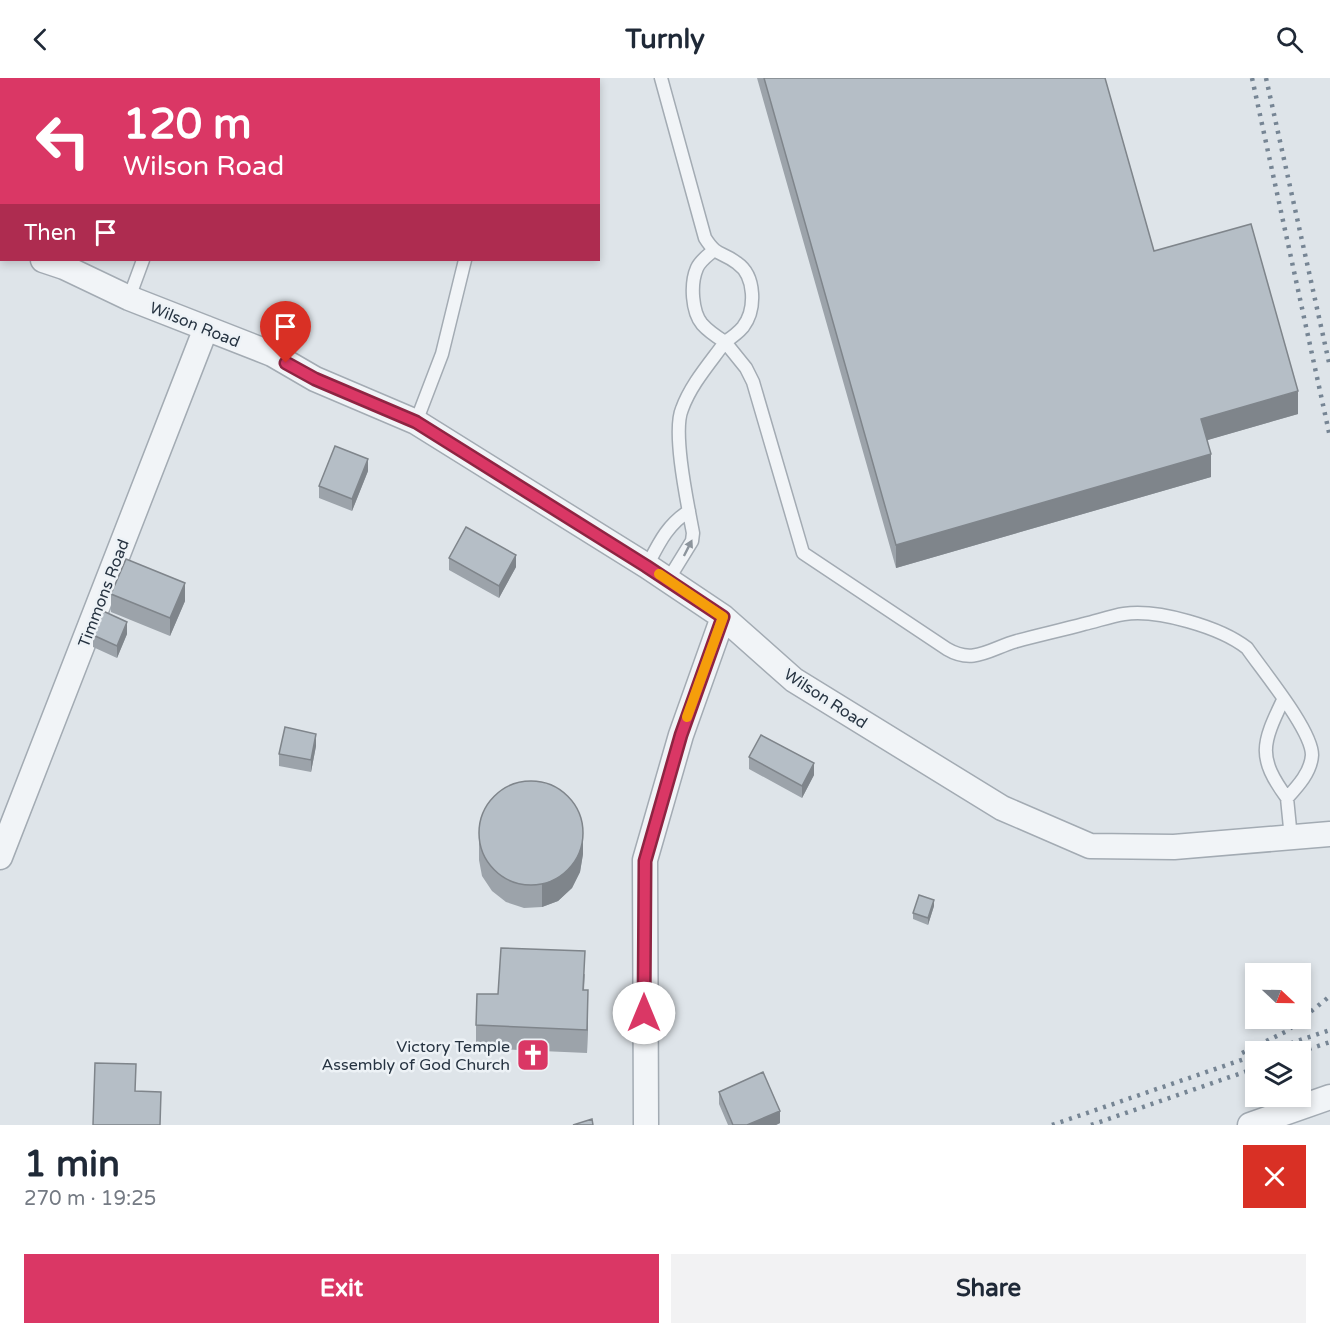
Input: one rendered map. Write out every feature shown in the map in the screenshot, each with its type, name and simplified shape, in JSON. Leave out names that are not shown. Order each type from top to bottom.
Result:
[{"type":"street","name":"Wilson Road","points":[[46,261],[64,267],[129,298],[272,354],[315,379],[416,422],[723,617],[794,680],[1002,808],[1090,846],[1174,847],[1330,834]]},
{"type":"street","name":"Timmons Road","points":[[0,857],[206,328]]},
{"type":"street","points":[[646,1125],[645,861],[681,735],[723,617]]},
{"type":"street","points":[[1250,1125],[1330,1097]]},
{"type":"lane","points":[[661,78],[705,238],[713,251],[737,263],[746,271],[751,287],[749,317],[742,329],[725,342],[695,383],[681,410],[679,432],[681,460],[693,533],[692,541],[668,580]]},
{"type":"lane","points":[[713,251],[696,268],[694,305],[700,322],[713,335],[725,342],[746,368],[753,382],[803,553],[947,649],[965,657],[976,656],[1014,642],[1126,614],[1168,616],[1215,630],[1238,641],[1247,648],[1306,733],[1312,754],[1306,774],[1287,798]]},
{"type":"lane","points":[[129,298],[143,261]]},
{"type":"lane","points":[[416,422],[442,354],[465,261]]},
{"type":"lane","points":[[646,566],[669,527],[689,511]]},
{"type":"lane","points":[[1283,700],[1267,733],[1265,751],[1272,776],[1287,798],[1292,838]]},
{"type":"building","points":[[764,78],[1105,78],[1154,251],[1251,224],[1298,391],[1201,419],[1211,454],[896,545]]},
{"type":"building","points":[[335,446],[368,459],[352,499],[319,486]]},
{"type":"building","points":[[466,527],[516,555],[499,586],[449,558]]},
{"type":"building","points":[[126,559],[185,583],[170,618],[111,594]]},
{"type":"building","points":[[103,611],[127,622],[117,646],[93,635]]},
{"type":"building","points":[[285,727],[316,734],[311,760],[279,754]]},
{"type":"building","points":[[761,735],[814,763],[802,786],[749,757]]},
{"type":"building","points":[[531,781],[551,785],[568,796],[579,813],[583,833],[579,853],[568,870],[551,881],[531,885],[511,881],[494,870],[483,853],[479,833],[483,813],[494,796],[511,785]]},
{"type":"building","points":[[919,895],[934,900],[928,918],[913,913]]},
{"type":"building","points":[[501,948],[585,951],[583,990],[588,990],[587,1030],[476,1025],[477,994],[498,994]]},
{"type":"building","points":[[95,1063],[136,1064],[135,1091],[161,1092],[160,1125],[93,1125]]},
{"type":"building","points":[[763,1072],[780,1111],[747,1125],[733,1125],[719,1092]]},
{"type":"building","points":[[592,1119],[593,1125],[573,1125]]},
{"type":"railway","points":[[1252,78],[1330,437]]},
{"type":"railway","points":[[1266,78],[1330,367]]},
{"type":"railway","points":[[1242,1053],[1287,1031],[1330,996]]},
{"type":"railway","points":[[1298,1041],[1330,1030]]},
{"type":"railway","points":[[1311,1048],[1330,1042]]},
{"type":"railway","points":[[1052,1125],[1245,1059]]},
{"type":"railway","points":[[1091,1125],[1245,1072]]},
{"type":"slow traffic","points":[[659,574],[723,617],[687,717]]},
{"type":"place","name":"Victory Temple Assembly of God Church","points":[[533,1055]]},
{"type":"route","points":[[286,363],[315,379],[416,422],[446,439],[723,617],[681,735],[645,861],[644,1013]]}]
